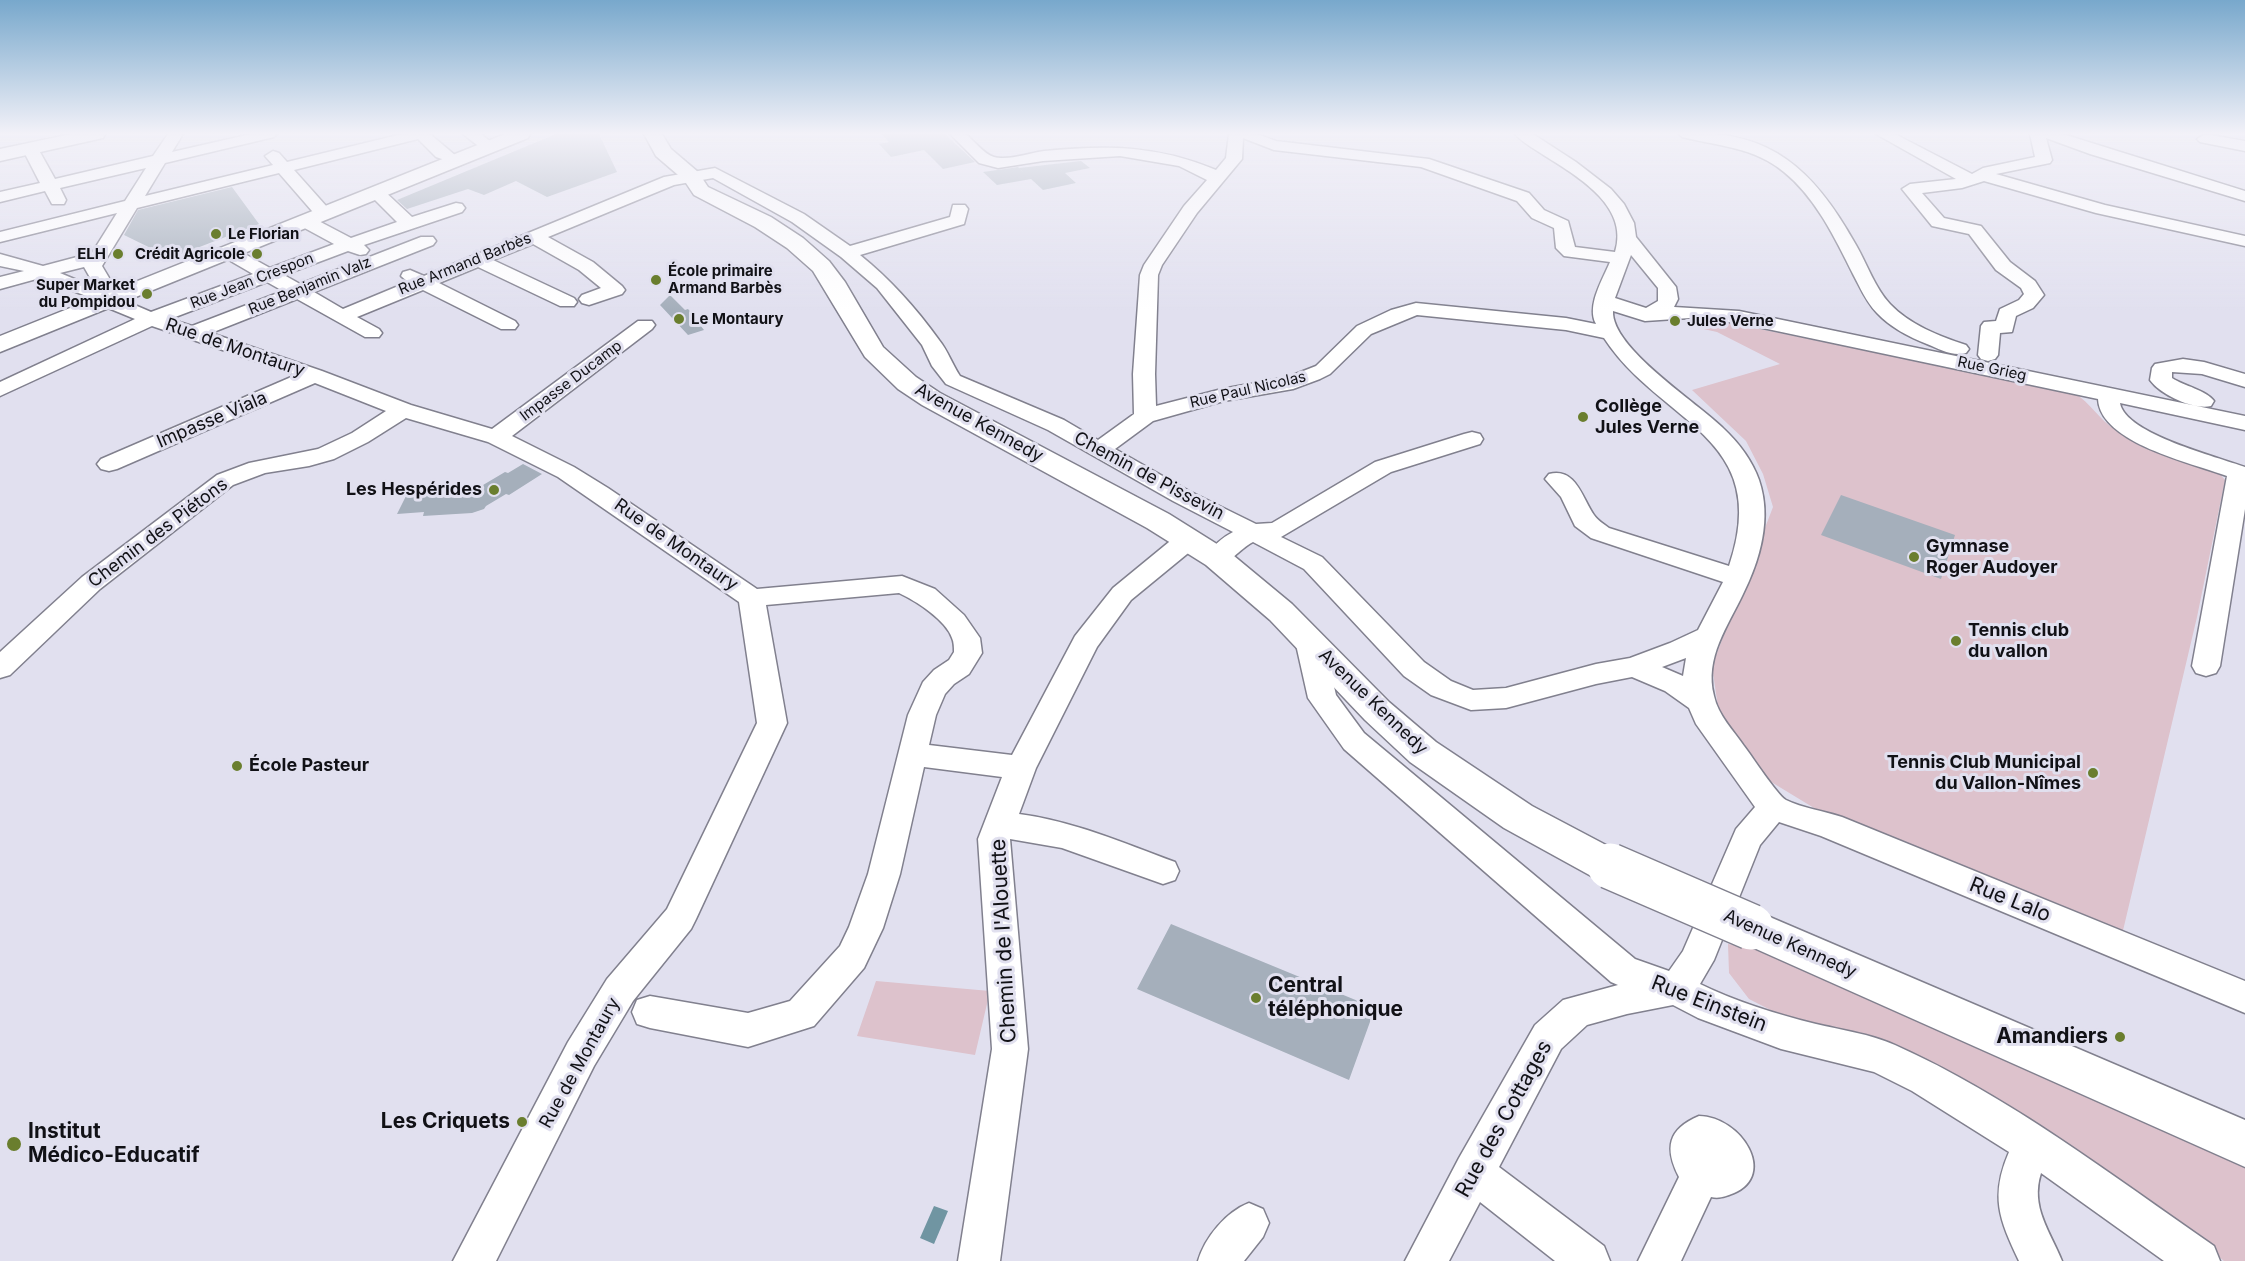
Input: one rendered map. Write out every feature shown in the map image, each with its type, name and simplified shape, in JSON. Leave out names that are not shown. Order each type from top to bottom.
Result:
[{"type":"main road","points":[[0,335],[228,252],[361,193]]},
{"type":"main road","points":[[0,345],[105,297],[312,214],[373,193]]},
{"type":"main road","name":"Avenue Kennedy","points":[[705,193],[763,222],[795,243],[821,266],[833,282],[874,352],[907,383],[931,399],[1189,539],[1217,558],[1274,605],[1377,711],[1423,752],[1518,817],[1607,865],[2245,1144]]},
{"type":"street","points":[[0,197],[17,193]]},
{"type":"street","points":[[54,193],[69,220]]},
{"type":"street","points":[[105,297],[93,266],[141,193]]},
{"type":"street","points":[[0,237],[181,193]]},
{"type":"street","points":[[298,193],[312,214],[350,244],[508,326]]},
{"type":"street","points":[[376,193],[409,224]]},
{"type":"street","name":"Rue Armand Barbès","points":[[342,316],[641,193]]},
{"type":"street","name":"Chemin de Pissevin","points":[[752,193],[798,218],[847,253],[884,284],[932,344],[942,366],[953,380],[1056,425],[1180,496],[1313,563],[1414,669],[1441,688],[1471,700],[1506,698],[1596,674],[1634,667],[1680,650],[1706,637]]},
{"type":"street","points":[[1145,416],[1144,374],[1149,275],[1176,229],[1204,193]]},
{"type":"street","points":[[1511,193],[1523,197],[1538,214],[1562,225],[1565,248],[1570,252],[1620,258]]},
{"type":"street","points":[[1605,193],[1614,201],[1625,219],[1627,238],[1607,309],[1639,368],[1714,431],[1734,456],[1746,477],[1753,506],[1751,538],[1738,578],[1706,637],[1696,675],[1699,701],[1706,716],[1773,808],[1748,838],[1697,960],[1676,989]]},
{"type":"street","points":[[1813,193],[1840,234],[1884,310],[1923,335],[1964,350],[1987,362],[1990,326],[2005,328],[2007,313],[2026,304],[2034,295],[2028,285],[2003,266],[1975,230],[1938,222],[1913,193]]},
{"type":"street","points":[[2037,193],[2245,241]]},
{"type":"street","name":"Rue Jean Crespon","points":[[0,390],[151,319],[350,244],[456,208]]},
{"type":"street","points":[[847,253],[958,220],[959,209]]},
{"type":"street","points":[[534,236],[586,266],[615,290],[589,299]]},
{"type":"street","points":[[1607,309],[1620,324],[1662,309],[1669,302],[1668,287],[1627,238]]},
{"type":"street","name":"Rue Benjamin Valz","points":[[193,333],[427,241]]},
{"type":"street","points":[[228,252],[372,333]]},
{"type":"street","points":[[0,283],[99,256]]},
{"type":"street","points":[[476,259],[567,302]]},
{"type":"street","name":"Rue de Montaury","points":[[0,260],[25,266],[105,297],[151,319],[315,375],[403,410],[496,437],[566,472],[600,493],[752,598],[772,723],[679,919],[620,990],[580,1054],[474,1261]]},
{"type":"street","name":"Rue Grieg","points":[[1607,309],[1634,282],[1668,287],[1739,317]]},
{"type":"street","name":"Rue Paul Nicolas","points":[[1100,449],[1145,416],[1222,395],[1293,383],[1312,375],[1323,370],[1364,330],[1416,309],[1566,324],[1607,309]]},
{"type":"street","name":"Rue Grieg","points":[[1607,309],[1624,309],[1647,314],[1690,312],[1739,317],[1987,362],[2109,393],[2240,421]]},
{"type":"street","name":"Impasse Ducamp","points":[[496,437],[645,325]]},
{"type":"street","points":[[2240,421],[2160,380],[2162,368],[2175,364],[2207,369],[2245,381]]},
{"type":"street","name":"Impasse Viala","points":[[109,464],[315,375]]},
{"type":"street","points":[[2109,393],[2110,410],[2117,421],[2142,435],[2242,474],[2206,666]]},
{"type":"street","name":"Chemin des Piétons","points":[[0,668],[91,583],[225,480],[267,465],[312,459],[331,453],[353,442],[403,410]]},
{"type":"street","points":[[1217,558],[1232,543],[1254,532],[1278,530],[1383,467],[1472,439]]},
{"type":"street","points":[[1557,478],[1572,494],[1584,521],[1600,533],[1738,578]]},
{"type":"street","name":"Chemin de l'Alouette","points":[[979,1261],[1011,1049],[994,839],[1021,768],[1085,643],[1122,594],[1189,539]]},
{"type":"street","points":[[650,1012],[748,1030],[801,1014],[852,957],[866,928],[884,874],[922,715],[933,689],[944,676],[959,667],[968,653],[966,638],[955,621],[926,595],[902,584],[752,598]]},
{"type":"street","name":"Rue Einstein","points":[[1309,640],[1322,698],[1354,741],[1623,971],[1676,989],[1711,1007],[1781,1032],[1880,1056],[1979,1110],[2032,1144],[2199,1261]]},
{"type":"street","points":[[1634,667],[1674,684],[1699,701]]},
{"type":"street","points":[[912,754],[1021,768]]},
{"type":"street","name":"Rue Lalo","points":[[1773,808],[1831,826],[2245,997]]},
{"type":"street","points":[[998,826],[1024,826],[1048,830],[1163,871]]},
{"type":"street","name":"Rue des Cottages","points":[[1426,1261],[1548,1037],[1576,1012],[1627,998],[1676,989]]},
{"type":"street","points":[[2032,1144],[2017,1181],[2018,1215],[2041,1261]]},
{"type":"street","points":[[1473,1172],[1589,1261]]},
{"type":"street","points":[[1659,1261],[1702,1173]]},
{"type":"street","points":[[1219,1261],[1249,1223]]},
{"type":"shaded area","name":"Tennis club du vallon","points":[[1702,320],[1725,322],[2074,393],[2116,430],[2152,446],[2214,467],[2225,480],[2197,617],[2121,939],[1819,811],[1763,777],[1735,743],[1718,707],[1712,666],[1773,507],[1763,474],[1746,441],[1692,390],[1780,364],[1717,332],[1699,328]]},
{"type":"shaded area","points":[[1728,944],[1757,949],[2245,1164],[2245,1261],[2224,1261],[2201,1242],[1749,999],[1729,973]]},
{"type":"shaded area","points":[[876,981],[990,991],[975,1055],[857,1036]]},
{"type":"water","points":[[934,1206],[948,1211],[934,1244],[920,1238]]},
{"type":"building","points":[[208,193],[236,193],[259,224],[171,258],[124,235],[138,210]]},
{"type":"building","points":[[414,193],[456,193],[407,209],[397,200]]},
{"type":"building","points":[[539,193],[559,193],[547,197]]},
{"type":"building","name":"Le Montaury","points":[[670,295],[685,310],[688,309],[704,330],[688,335],[660,305]]},
{"type":"building","name":"Les Hespérides","points":[[523,464],[542,474],[484,509],[472,513],[423,516],[424,512],[397,514],[407,494],[478,488]]},
{"type":"building","name":"Gymnase Roger Audoyer","points":[[1841,495],[1955,535],[1941,579],[1821,535]]},
{"type":"building","name":"Central téléphonique","points":[[1171,924],[1375,1008],[1349,1080],[1137,989]]},
{"type":"place","name":"Le Florian","points":[[216,234]]},
{"type":"place","name":"ELH","points":[[118,254]]},
{"type":"place","name":"Crédit Agricole","points":[[257,254]]},
{"type":"place","name":"École primaire Armand Barbès","points":[[656,280]]},
{"type":"place","name":"Super Market du Pompidou","points":[[147,294]]},
{"type":"place","name":"Le Montaury","points":[[679,319]]},
{"type":"place","name":"Jules Verne","points":[[1675,321]]},
{"type":"place","name":"Collège Jules Verne","points":[[1583,417]]},
{"type":"place","name":"Les Hespérides","points":[[494,490]]},
{"type":"place","name":"Gymnase Roger Audoyer","points":[[1914,557]]},
{"type":"place","name":"Tennis club du vallon","points":[[1956,641]]},
{"type":"place","name":"École Pasteur","points":[[237,766]]},
{"type":"place","name":"Tennis Club Municipal du Vallon-Nîmes","points":[[2093,773]]},
{"type":"place","name":"Central téléphonique","points":[[1256,998]]},
{"type":"place","name":"Amandiers","points":[[2120,1037]]},
{"type":"place","name":"Les Criquets","points":[[522,1122]]},
{"type":"place","name":"Institut Médico-Educatif","points":[[14,1144]]}]
